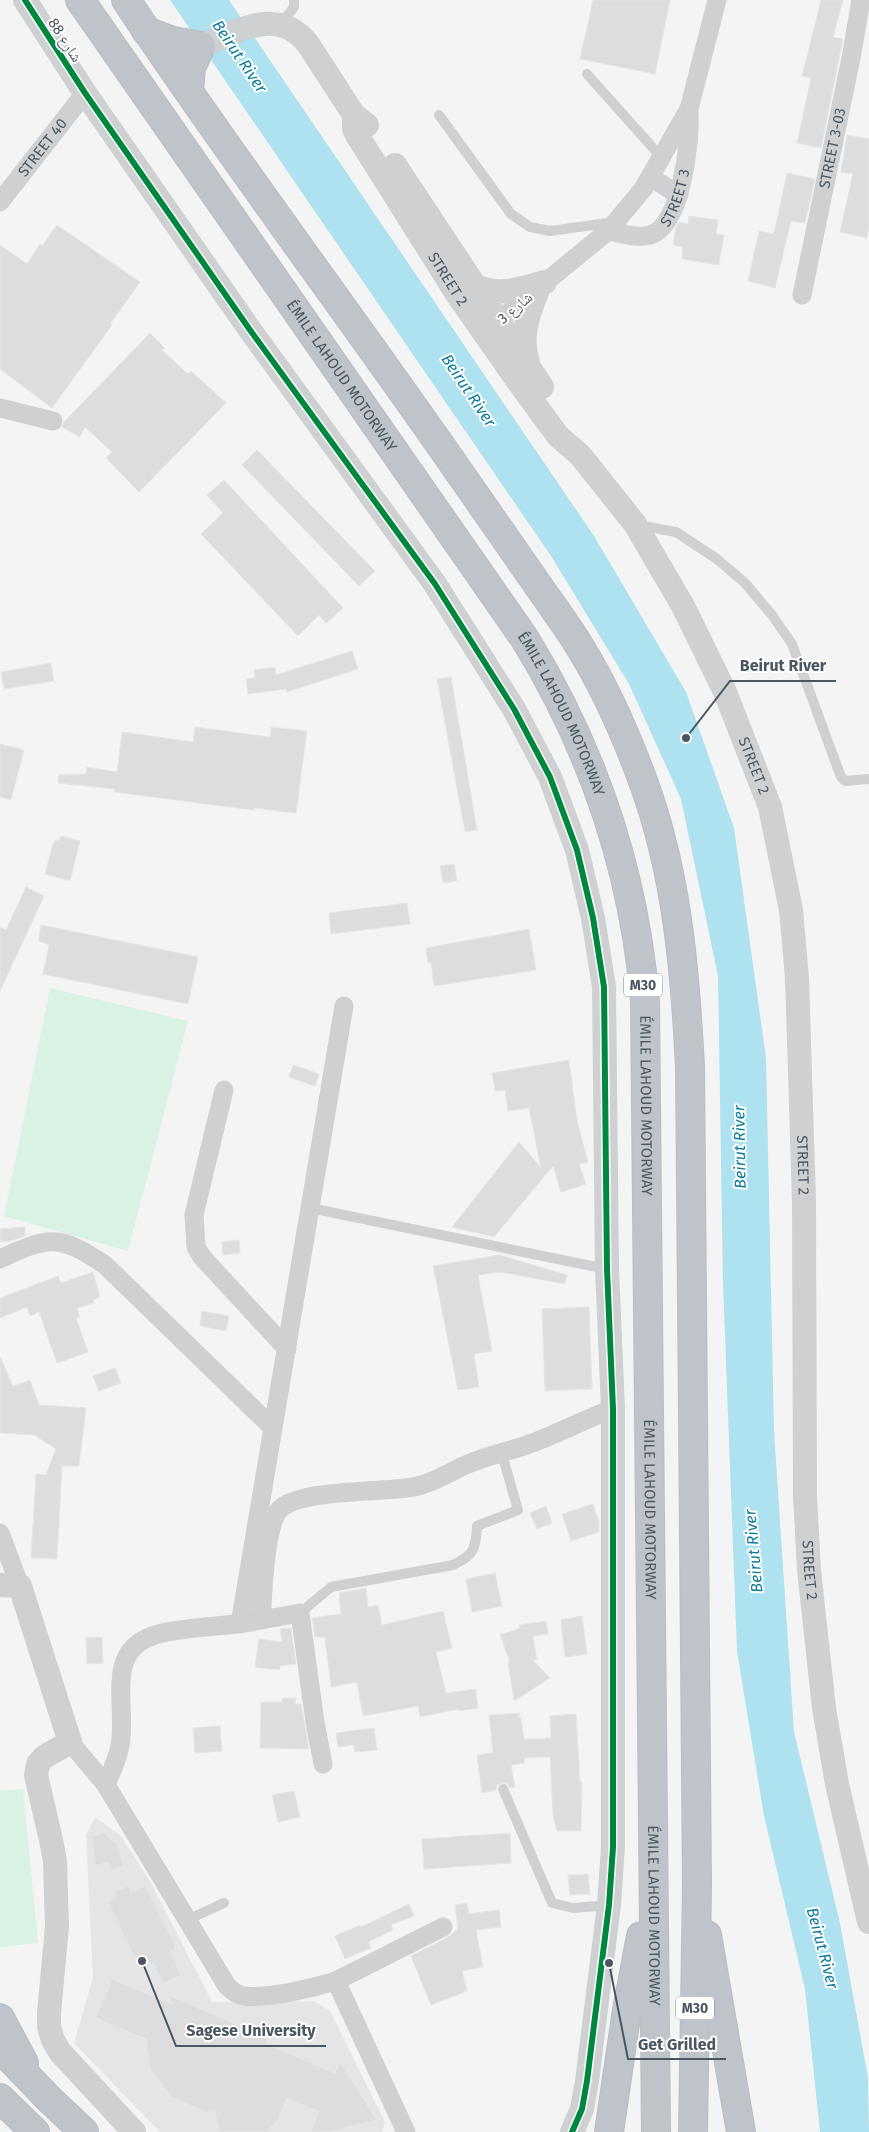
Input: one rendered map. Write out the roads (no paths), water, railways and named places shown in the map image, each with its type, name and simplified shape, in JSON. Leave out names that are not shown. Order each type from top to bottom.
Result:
[{"type":"highway","name":"ÉMILE LAHOUD MOTORWAY","points":[[80,0],[525,639],[562,703],[596,784],[616,839],[634,914],[642,962],[645,1001],[656,2132]]},
{"type":"highway","name":"M30","points":[[126,0],[580,647],[628,742],[661,840],[681,940],[687,1000],[690,1066],[697,1884],[692,2132]]},
{"type":"highway","points":[[146,31],[173,41],[201,46],[192,68],[189,91]]},
{"type":"highway","points":[[609,2132],[627,2010],[652,1873]]},
{"type":"highway","points":[[697,1884],[719,1994],[741,2132]]},
{"type":"highway","points":[[0,2018],[43,2093]]},
{"type":"highway","points":[[0,2048],[84,2132]]},
{"type":"highway","points":[[0,2098],[31,2128]]},
{"type":"street","name":"شارع 88","points":[[25,0],[85,93],[250,330],[435,584],[514,709],[550,777],[578,850],[594,918],[604,987],[607,1269],[613,1408],[614,1804],[609,1905],[588,2081],[582,2109],[572,2132]]},
{"type":"street","name":"STREET 3","points":[[612,226],[642,237],[659,231],[666,225],[679,195],[689,133],[689,110],[717,0]]},
{"type":"street","name":"STREET 3-03","points":[[802,295],[851,58],[861,0]]},
{"type":"street","points":[[201,46],[255,25],[267,22],[281,24]]},
{"type":"street","name":"STREET 2","points":[[281,24],[300,34],[354,115],[370,128],[473,285],[492,327]]},
{"type":"street","name":"STREET 40","points":[[0,202],[85,93]]},
{"type":"street","name":"STREET 3","points":[[542,285],[612,226],[650,177],[689,110]]},
{"type":"street","name":"STREET 2","points":[[354,115],[354,129],[360,141],[492,327],[532,373],[572,429],[580,455],[635,524],[683,606],[725,692],[770,807],[791,910],[797,978],[804,1202],[805,1496],[809,1570],[828,1727],[838,1784],[869,1922]]},
{"type":"street","points":[[650,177],[679,195]]},
{"type":"street","points":[[473,285],[496,292],[542,285]]},
{"type":"street","points":[[532,373],[523,339],[526,322],[542,285]]},
{"type":"street","name":"شارع 3","points":[[492,327],[542,285]]},
{"type":"street","points":[[492,327],[558,436],[580,455]]},
{"type":"street","points":[[0,408],[53,421]]},
{"type":"street","points":[[240,1624],[344,1006]]},
{"type":"street","points":[[224,1090],[194,1215],[196,1247],[202,1257],[287,1349]]},
{"type":"street","points":[[0,1259],[36,1243],[60,1242],[74,1247],[105,1265],[273,1428]]},
{"type":"street","points":[[261,1620],[264,1572],[271,1526],[280,1509],[301,1500],[331,1494],[426,1485],[470,1463],[541,1440],[580,1421],[613,1408]]},
{"type":"street","points":[[0,1533],[10,1586],[70,1742],[106,1785],[220,1977],[232,1991],[242,1996],[307,1989],[336,1981],[443,1927]]},
{"type":"street","points":[[106,1785],[120,1746],[120,1688],[125,1659],[141,1640],[162,1634],[240,1624],[300,1613],[315,1722],[323,1764]]},
{"type":"street","points":[[70,1742],[47,1755],[38,1764],[36,1769],[37,1782],[52,1840],[56,1879],[57,1926],[49,2027],[53,2040],[60,2052],[133,2132]]},
{"type":"street","points":[[336,1981],[406,2132]]},
{"type":"lane","points":[[281,24],[294,7],[294,0]]},
{"type":"lane","points":[[587,74],[662,158]]},
{"type":"lane","points":[[439,115],[511,214],[530,227],[550,231],[612,226]]},
{"type":"lane","points":[[635,524],[676,532],[717,560],[745,583],[792,644],[841,777],[844,780],[869,779]]},
{"type":"lane","points":[[310,1208],[607,1269]]},
{"type":"lane","points":[[300,1613],[331,1587],[454,1565],[464,1560],[471,1554],[476,1544],[477,1526],[518,1510],[502,1454]]},
{"type":"lane","points":[[504,1789],[552,1904],[573,1908],[609,1905]]},
{"type":"lane","points":[[187,1920],[224,1903]]},
{"type":"water","points":[[170,0],[229,0],[594,536],[686,692],[734,828],[766,1058],[774,1431],[794,1732],[840,1923],[868,2078],[869,2132],[820,2132],[805,1989],[764,1816],[737,1651],[723,1284],[718,976],[681,799],[629,684],[551,556]]},
{"type":"place","name":"Beirut River","points":[[686,738]]},
{"type":"place","name":"Sagese University","points":[[142,1961]]},
{"type":"place","name":"Get Grilled","points":[[609,1963]]}]
